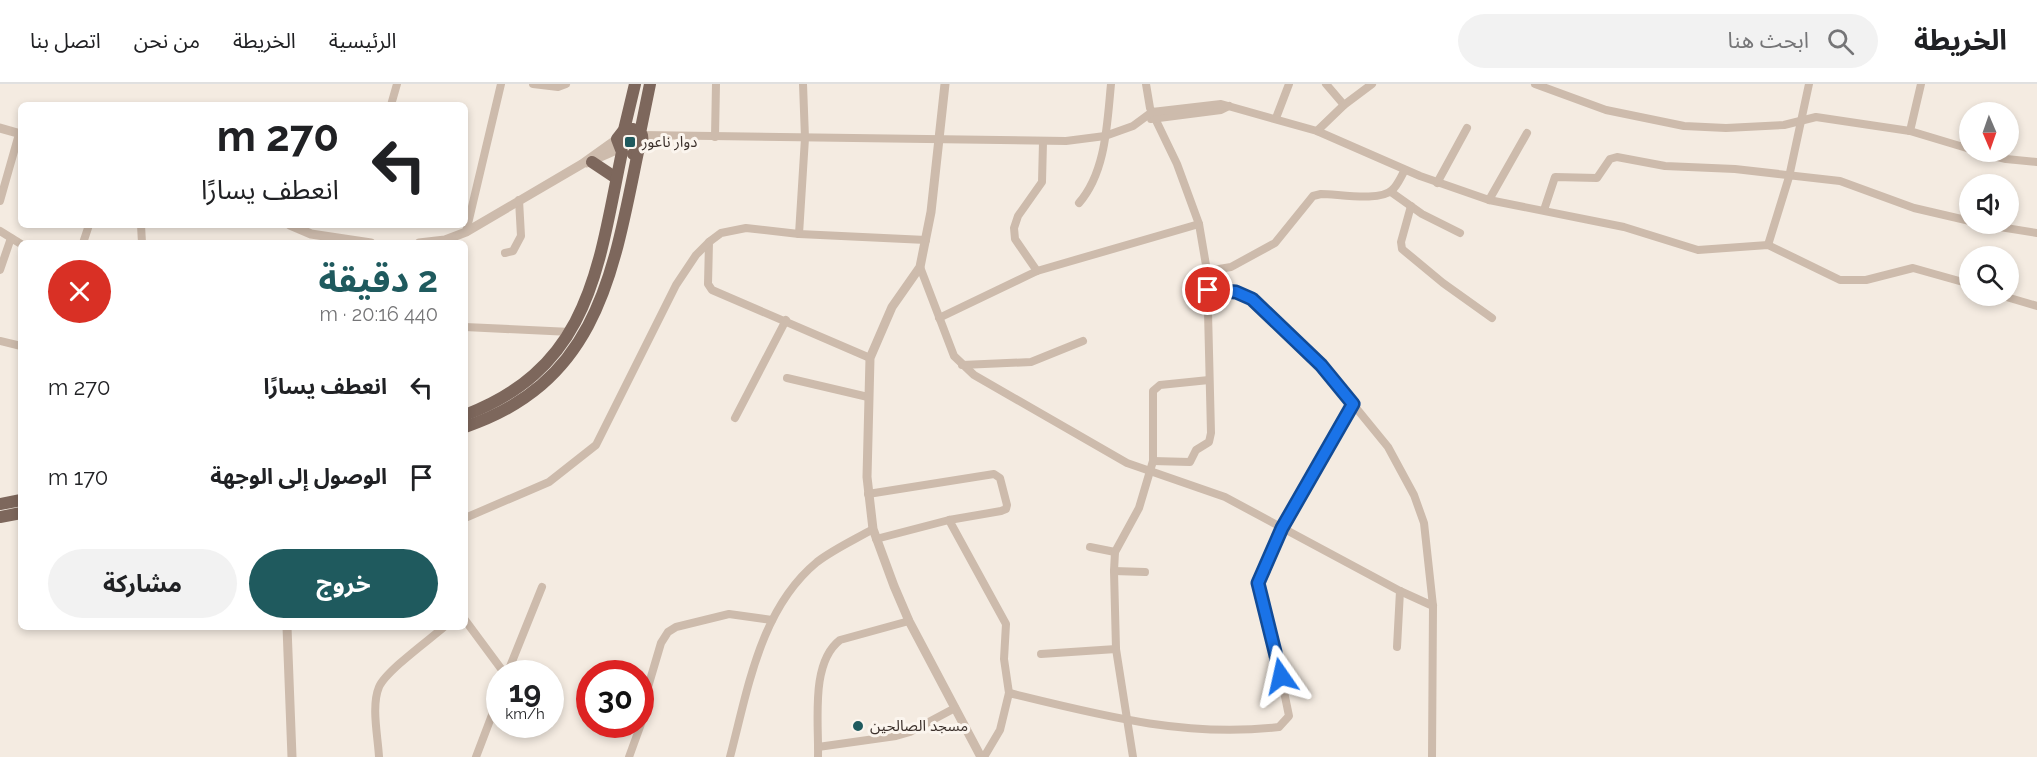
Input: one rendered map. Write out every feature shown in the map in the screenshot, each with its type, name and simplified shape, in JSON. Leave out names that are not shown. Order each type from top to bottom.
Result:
[{"type":"main road","points":[[468,414],[494,402],[525,381],[553,356],[571,332],[596,272],[616,178],[621,142],[635,84]]},
{"type":"main road","points":[[468,426],[503,412],[536,390],[566,360],[595,315],[609,278],[641,141],[650,84]]},
{"type":"main road","points":[[621,142],[633,129],[641,141]]},
{"type":"main road","points":[[621,142],[627,154],[641,141]]},
{"type":"main road","points":[[587,163],[616,178]]},
{"type":"main road","points":[[0,504],[18,501]]},
{"type":"main road","points":[[0,517],[18,514]]},
{"type":"street","points":[[392,102],[397,84]]},
{"type":"street","points":[[468,224],[501,84]]},
{"type":"street","points":[[533,84],[558,87],[566,84]]},
{"type":"street","points":[[715,137],[716,84]]},
{"type":"street","points":[[799,234],[805,138],[803,84]]},
{"type":"street","points":[[945,84],[941,139],[920,267],[892,307],[870,358],[868,494],[876,539],[909,621],[982,757],[1000,730],[1009,693],[1004,659],[1006,624],[949,520]]},
{"type":"street","points":[[1079,203],[1093,184],[1105,136],[1112,84]]},
{"type":"street","points":[[1146,84],[1154,115],[1180,172],[1199,224],[1207,271],[1211,434],[1209,442],[1196,450],[1190,462],[1153,462]]},
{"type":"street","points":[[1276,118],[1289,84]]},
{"type":"street","points":[[1326,84],[1344,105]]},
{"type":"street","points":[[1317,131],[1344,105],[1372,84]]},
{"type":"street","points":[[1535,84],[1606,110],[1684,126],[1726,128],[1784,125],[1826,117],[1910,131],[1959,146]]},
{"type":"street","points":[[1768,245],[1789,177],[1809,84]]},
{"type":"street","points":[[1910,131],[1921,84]]},
{"type":"street","points":[[641,141],[678,137],[715,137],[1043,142],[1105,136],[1154,115],[1209,104],[1229,106],[1317,131],[1437,183],[1489,200],[1624,227],[1702,251],[1768,245],[1840,280],[1872,279],[1901,269],[1913,268],[1959,281]]},
{"type":"street","points":[[0,128],[18,133]]},
{"type":"street","points":[[1437,183],[1467,128]]},
{"type":"street","points":[[1489,200],[1527,133]]},
{"type":"street","points":[[0,201],[18,141]]},
{"type":"street","points":[[445,240],[466,232],[621,142]]},
{"type":"street","points":[[1037,271],[1015,239],[1014,228],[1018,216],[1042,182],[1043,142]]},
{"type":"street","points":[[1544,210],[1556,177],[1597,178],[1613,157],[1665,166],[1735,168],[1789,177],[1845,182],[1914,208],[1959,218]]},
{"type":"street","points":[[2019,160],[2037,162]]},
{"type":"street","points":[[1207,271],[1231,267],[1275,243],[1313,196],[1321,194],[1373,197],[1391,192],[1405,170]]},
{"type":"street","points":[[1391,192],[1411,206],[1460,233]]},
{"type":"street","points":[[506,254],[513,251],[521,236],[519,200]]},
{"type":"street","points":[[1411,206],[1401,242],[1402,249],[1443,283],[1492,318]]},
{"type":"street","points":[[939,318],[1037,271],[1199,224]]},
{"type":"street","points":[[302,228],[330,238],[346,240]]},
{"type":"street","points":[[466,232],[467,228]]},
{"type":"street","points":[[468,517],[539,487],[589,453],[605,430],[676,285],[696,255],[721,233],[738,228],[799,234],[926,240]]},
{"type":"street","points":[[2019,230],[2037,233]]},
{"type":"street","points":[[0,231],[18,242]]},
{"type":"street","points":[[0,270],[12,238]]},
{"type":"street","points":[[709,242],[708,284],[710,288],[870,358]]},
{"type":"street","points":[[920,267],[954,356],[974,375],[1127,462],[1225,497],[1400,591],[1433,606]]},
{"type":"street","points":[[1208,290],[1236,292],[1252,299],[1321,365],[1388,447],[1414,495],[1424,523],[1433,606],[1432,757]]},
{"type":"street","points":[[2019,301],[2037,306]]},
{"type":"street","points":[[735,418],[786,320]]},
{"type":"street","points":[[468,327],[571,332]]},
{"type":"street","points":[[0,341],[18,345]]},
{"type":"street","points":[[962,365],[1032,362],[1083,341]]},
{"type":"street","points":[[788,378],[868,397]]},
{"type":"street","points":[[1132,757],[1116,649],[1115,552],[1139,508],[1153,462],[1153,391],[1160,385],[1209,380]]},
{"type":"street","points":[[1009,693],[1128,722],[1225,732],[1279,727],[1286,722],[1289,716],[1278,657],[1258,583],[1282,528],[1353,404]]},
{"type":"street","points":[[868,494],[963,478],[998,475],[1006,509],[949,520],[876,539]]},
{"type":"street","points":[[730,757],[754,670],[772,620],[786,594],[827,554],[873,529]]},
{"type":"street","points":[[1090,547],[1115,552]]},
{"type":"street","points":[[1114,571],[1145,572]]},
{"type":"street","points":[[512,660],[542,587]]},
{"type":"street","points":[[1397,647],[1400,591]]},
{"type":"street","points":[[629,757],[645,713],[648,687],[661,643],[668,632],[676,627],[729,614],[772,620]]},
{"type":"street","points":[[818,757],[818,695],[825,657],[831,648],[840,640],[909,621]]},
{"type":"street","points":[[468,624],[495,660]]},
{"type":"street","points":[[287,630],[292,757]]},
{"type":"street","points":[[379,757],[376,701],[379,687],[387,676],[441,630]]},
{"type":"street","points":[[1041,654],[1116,649]]},
{"type":"street","points":[[818,747],[896,736],[910,732],[955,708]]},
{"type":"street","points":[[476,757],[486,731]]},
{"type":"place","name":"دوار ناعور","points":[[630,142]]},
{"type":"place","name":"مسجد الصالحين","points":[[858,726]]},
{"type":"route","points":[[1208,290],[1247,295],[1321,365],[1353,404],[1282,528],[1260,573],[1258,592],[1272,633],[1281,676]]}]
